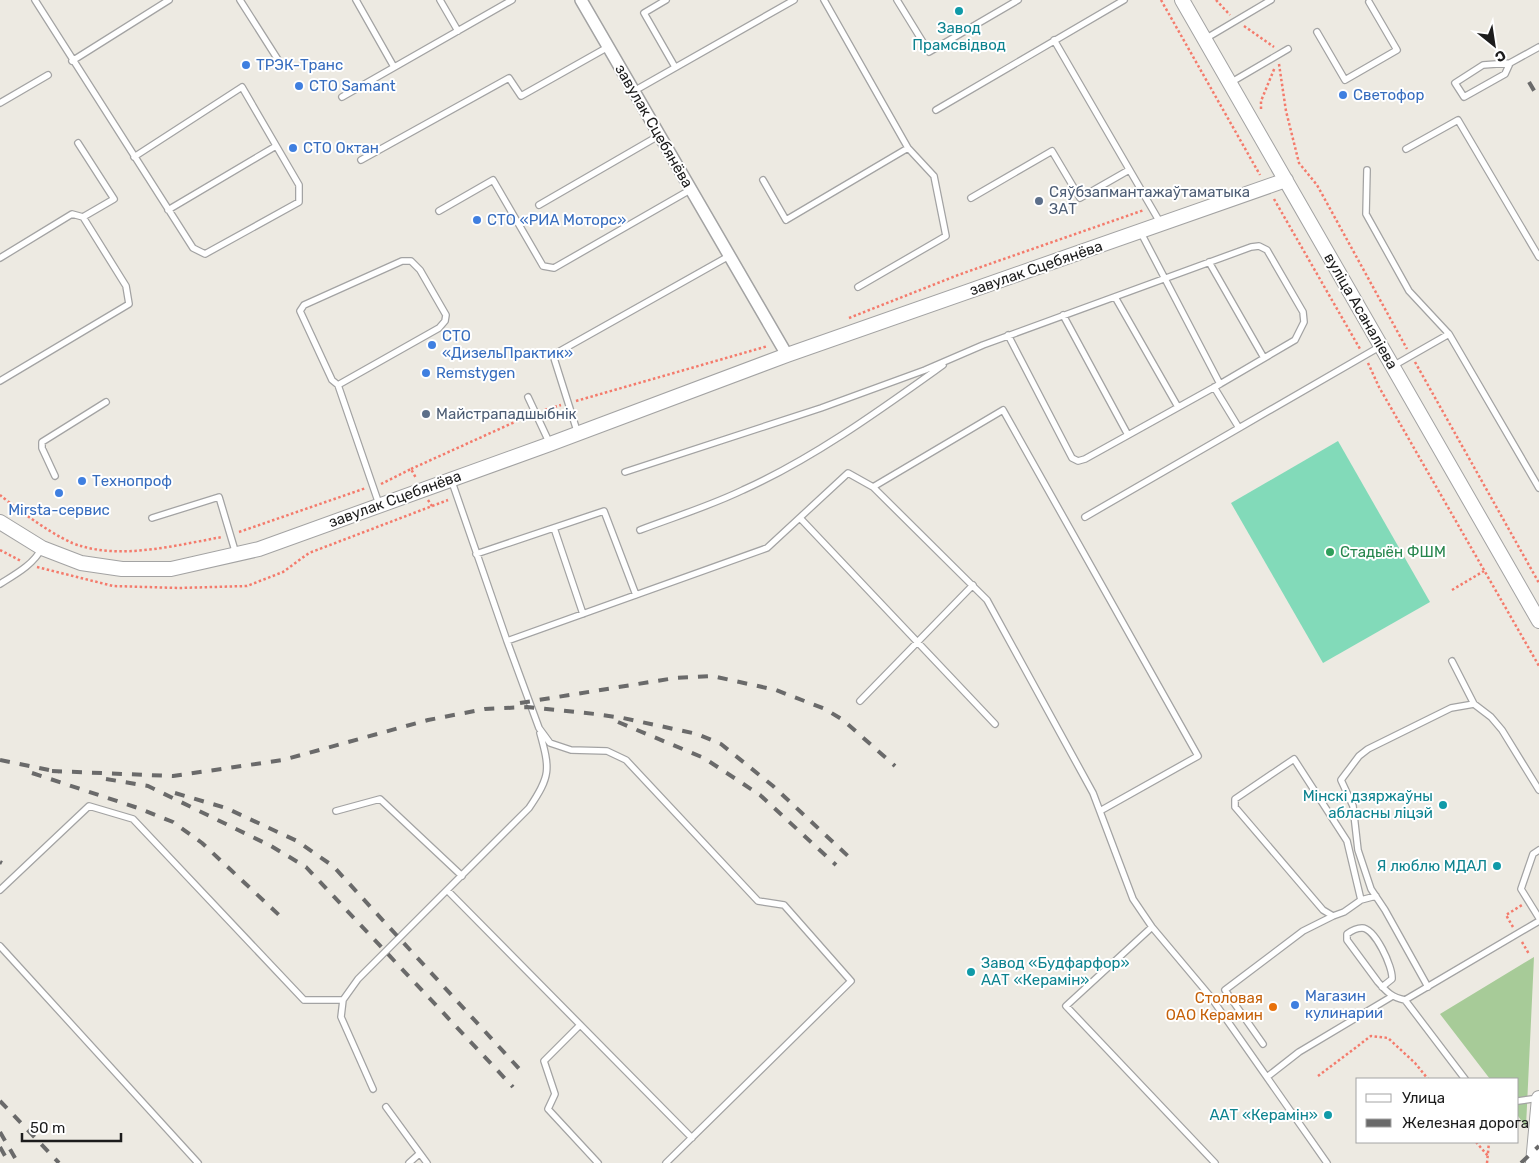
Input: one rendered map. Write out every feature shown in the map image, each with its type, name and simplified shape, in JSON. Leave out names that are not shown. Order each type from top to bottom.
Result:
[{"type":"street","name":"завулак Сцебянёва","points":[[581,0],[787,355]]},
{"type":"street","name":"вуліца Асаналіева","points":[[1182,0],[1539,621]]},
{"type":"street","name":"завулак Сцебянёва","points":[[0,522],[42,548],[81,563],[122,569],[170,570],[259,549],[379,504],[578,434],[787,355],[1286,180]]},
{"type":"street","points":[[1533,1163],[1539,1098]]},
{"type":"lane","points":[[35,0],[72,61],[168,210],[193,248],[205,254],[299,202],[299,185],[242,88],[134,157]]},
{"type":"lane","points":[[72,61],[169,0]]},
{"type":"lane","points":[[240,0],[282,66]]},
{"type":"lane","points":[[356,0],[394,67]]},
{"type":"lane","points":[[440,0],[458,31]]},
{"type":"lane","points":[[342,97],[512,0]]},
{"type":"lane","points":[[666,0],[644,13],[675,67]]},
{"type":"lane","points":[[634,91],[794,0]]},
{"type":"lane","points":[[824,0],[908,148],[934,176],[946,236],[858,287]]},
{"type":"lane","points":[[897,0],[929,52],[1018,0]]},
{"type":"lane","points":[[936,110],[1124,0]]},
{"type":"lane","points":[[1205,39],[1271,0]]},
{"type":"lane","points":[[1317,32],[1345,80],[1397,50],[1369,2]]},
{"type":"lane","points":[[1054,40],[1161,224]]},
{"type":"lane","points":[[361,160],[509,78],[521,96],[608,47]]},
{"type":"lane","points":[[1510,63],[1505,74],[1464,97],[1455,83],[1483,65],[1510,63],[1539,47]]},
{"type":"lane","points":[[1230,83],[1288,48]]},
{"type":"lane","points":[[0,103],[48,75]]},
{"type":"lane","points":[[1406,149],[1458,120],[1539,257]]},
{"type":"lane","points":[[539,205],[660,134]]},
{"type":"lane","points":[[78,143],[114,199],[83,217]]},
{"type":"lane","points":[[168,210],[276,146]]},
{"type":"lane","points":[[763,180],[786,220],[908,148]]},
{"type":"lane","points":[[971,198],[1052,150],[1080,198],[1129,170]]},
{"type":"lane","points":[[1367,170],[1366,214],[1409,291],[1448,334],[1539,488]]},
{"type":"lane","points":[[439,211],[493,180],[543,266],[554,268],[690,190]]},
{"type":"lane","points":[[0,258],[72,214],[83,217],[126,286],[129,304],[0,381]]},
{"type":"lane","points":[[1140,231],[1220,384]]},
{"type":"lane","points":[[625,472],[821,408],[1008,335],[1250,247],[1260,246],[1267,250],[1303,312],[1304,322],[1295,340],[1085,460],[1078,461],[1072,458],[1008,335]]},
{"type":"lane","points":[[578,434],[553,355],[729,256]]},
{"type":"lane","points":[[338,385],[439,328],[445,321],[446,315],[420,270],[411,261],[402,261],[304,305],[300,311],[332,380],[338,385],[379,504]]},
{"type":"lane","points":[[1209,262],[1264,358]]},
{"type":"lane","points":[[1114,297],[1178,407]]},
{"type":"lane","points":[[1063,315],[1128,435]]},
{"type":"lane","points":[[1393,366],[1448,334]]},
{"type":"lane","points":[[1085,517],[1381,346]]},
{"type":"lane","points":[[640,530],[743,490],[786,467],[881,409],[953,358]]},
{"type":"lane","points":[[1214,387],[1239,428]]},
{"type":"lane","points":[[528,396],[550,444]]},
{"type":"lane","points":[[55,476],[42,448],[42,442],[106,402]]},
{"type":"lane","points":[[873,487],[1003,410],[1198,756],[1100,811]]},
{"type":"lane","points":[[507,641],[767,548],[848,473],[873,487],[987,600],[1093,793],[1133,899],[1152,927],[1210,996],[1327,1163]]},
{"type":"lane","points":[[373,1089],[341,1017],[343,1000],[358,979],[529,808],[545,786],[548,763],[539,728],[451,479]]},
{"type":"lane","points":[[152,518],[219,497],[236,554]]},
{"type":"lane","points":[[476,554],[604,512],[636,595]]},
{"type":"lane","points":[[800,518],[995,724]]},
{"type":"lane","points":[[554,528],[583,614]]},
{"type":"lane","points":[[0,584],[29,565],[42,548]]},
{"type":"lane","points":[[860,700],[973,586]]},
{"type":"lane","points":[[1452,661],[1474,704],[1491,717],[1502,730],[1539,790]]},
{"type":"lane","points":[[1428,987],[1371,889],[1358,850],[1353,806],[1341,780],[1358,756],[1368,749],[1451,708],[1474,704]]},
{"type":"lane","points":[[539,728],[550,743],[570,750],[607,751],[626,760],[758,901],[784,905],[851,981],[666,1163]]},
{"type":"lane","points":[[1333,916],[1323,910],[1235,807],[1235,799],[1294,759],[1347,841],[1361,900]]},
{"type":"lane","points":[[336,811],[380,799],[462,876]]},
{"type":"lane","points":[[0,890],[89,806],[133,819],[304,1000],[343,1000]]},
{"type":"lane","points":[[1404,1000],[1539,920],[1521,889],[1533,854],[1539,850]]},
{"type":"lane","points":[[447,890],[692,1138]]},
{"type":"lane","points":[[1263,1044],[1224,990],[1302,931],[1344,912],[1361,900],[1376,896]]},
{"type":"lane","points":[[1152,927],[1066,1006],[1215,1163]]},
{"type":"lane","points":[[1382,987],[1392,978],[1392,971],[1370,931],[1363,928],[1347,934],[1346,940],[1382,987],[1391,997],[1404,1000],[1464,1078]]},
{"type":"lane","points":[[0,946],[198,1163]]},
{"type":"lane","points":[[1267,1077],[1300,1052],[1391,997]]},
{"type":"lane","points":[[580,1025],[544,1061],[555,1094],[548,1109],[598,1163]]},
{"type":"lane","points":[[1519,1101],[1539,1098]]},
{"type":"lane","points":[[386,1107],[427,1163]]},
{"type":"lane","points":[[409,1163],[419,1154]]},
{"type":"path","points":[[1161,0],[1261,176],[1252,179]]},
{"type":"path","points":[[1216,0],[1236,21],[1281,52]]},
{"type":"path","points":[[1260,112],[1261,101],[1278,60],[1286,111],[1299,163],[1320,191],[1539,583]]},
{"type":"path","points":[[1274,199],[1364,356],[1384,396],[1539,666]]},
{"type":"path","points":[[847,318],[958,275],[1151,208]]},
{"type":"path","points":[[411,469],[480,436],[537,413],[780,343]]},
{"type":"path","points":[[1452,590],[1484,571]]},
{"type":"path","points":[[1318,1076],[1371,1036],[1388,1038],[1415,1063],[1427,1078]]},
{"type":"path","points":[[1477,1143],[1488,1156]]},
{"type":"path","points":[[1487,1163],[1490,1143]]},
{"type":"green space","name":"Стадыён ФШМ","points":[[1338,441],[1430,602],[1323,663],[1231,503]]},
{"type":"green space","points":[[1534,957],[1526,1127],[1519,1117],[1519,1078],[1489,1078],[1440,1014]]},
{"type":"railway","points":[[1529,82],[1539,99]]},
{"type":"railway","points":[[520,703],[675,678],[712,676],[776,690],[825,709],[843,720],[895,766]]},
{"type":"railway","points":[[52,771],[173,776],[283,760],[428,720],[485,709],[527,707],[595,714],[697,734],[721,744],[773,786],[849,857]]},
{"type":"railway","points":[[618,722],[704,758],[760,795],[836,865]]},
{"type":"railway","points":[[0,760],[59,772]]},
{"type":"railway","points":[[32,773],[138,808],[173,822],[202,843],[280,916]]},
{"type":"railway","points":[[106,779],[148,786],[271,846],[306,867],[513,1087]]},
{"type":"railway","points":[[175,793],[226,808],[297,841],[333,866],[524,1074]]},
{"type":"railway","points":[[0,1101],[59,1163]]},
{"type":"railway","points":[[0,1132],[18,1163]]},
{"type":"railway","points":[[1521,1163],[1539,1146]]},
{"type":"railway","points":[[0,1147],[9,1163]]},
{"type":"place","name":"Завод Прамсвідвод","points":[[959,11]]},
{"type":"place","name":"ТРЭК-Транс","points":[[246,65]]},
{"type":"place","name":"СТО Samant","points":[[299,86]]},
{"type":"place","name":"Светофор","points":[[1343,95]]},
{"type":"place","name":"СТО Октан","points":[[293,148]]},
{"type":"place","name":"Сяўбзапмантажаўтаматыка ЗАТ","points":[[1039,201]]},
{"type":"place","name":"СТО «РИА Моторс»","points":[[477,220]]},
{"type":"place","name":"СТО «ДизельПрактик»","points":[[432,345]]},
{"type":"place","name":"Remstygen","points":[[426,373]]},
{"type":"place","name":"Майстрападшыбнік","points":[[426,414]]},
{"type":"place","name":"Технопроф","points":[[82,481]]},
{"type":"place","name":"Mirsta-сервис","points":[[59,493]]},
{"type":"place","name":"Стадыён ФШМ","points":[[1330,552]]},
{"type":"place","name":"Мінскі дзяржаўны абласны ліцэй","points":[[1443,805]]},
{"type":"place","name":"Я люблю МДАЛ","points":[[1497,866]]},
{"type":"place","name":"Завод «Будфарфор» ААТ «Керамін»","points":[[971,972]]},
{"type":"place","name":"Магазин кулинарии","points":[[1295,1005]]},
{"type":"place","name":"Столовая ОАО Керамин","points":[[1273,1007]]},
{"type":"place","name":"ААТ «Керамін»","points":[[1328,1115]]}]
